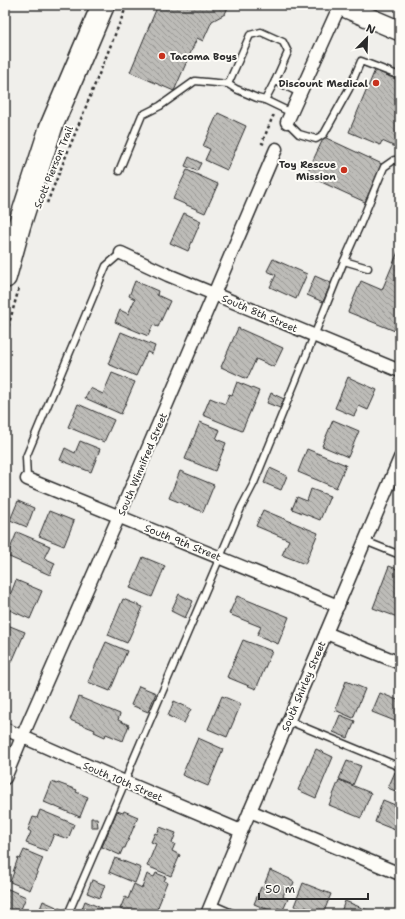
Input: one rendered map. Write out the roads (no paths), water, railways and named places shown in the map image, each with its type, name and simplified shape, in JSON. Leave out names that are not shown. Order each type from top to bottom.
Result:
[{"type":"highway","points":[[12,282],[19,226],[51,127],[103,5]]},
{"type":"main road","points":[[340,5],[400,31]]},
{"type":"street","points":[[290,117],[340,5]]},
{"type":"street","name":"South Winnifred Street","points":[[5,778],[215,294],[276,149]]},
{"type":"street","name":"South 8th Street","points":[[121,253],[168,275],[400,372]]},
{"type":"street","name":"South Shirley Street","points":[[209,909],[400,458]]},
{"type":"street","name":"South 9th Street","points":[[27,479],[338,606]]},
{"type":"street","points":[[326,633],[400,663]]},
{"type":"street","name":"South 10th Street","points":[[5,729],[241,831]]},
{"type":"street","points":[[250,811],[400,874]]},
{"type":"lane","points":[[228,84],[250,35],[261,32],[283,42],[288,52],[265,100]]},
{"type":"lane","points":[[119,171],[142,115],[160,106],[196,81],[228,84],[243,92],[265,100],[290,117],[299,134],[316,139],[324,134],[349,89],[361,61],[400,76]]},
{"type":"lane","points":[[275,81],[300,93]]},
{"type":"lane","points":[[68,914],[241,508],[254,483],[344,260],[360,226],[384,166],[394,160],[400,160]]},
{"type":"lane","points":[[27,479],[26,458],[106,266],[121,253]]},
{"type":"lane","points":[[344,260],[368,268]]},
{"type":"lane","points":[[365,541],[400,555]]},
{"type":"lane","points":[[289,720],[400,767]]},
{"type":"lane","points":[[209,909],[234,914]]},
{"type":"place","name":"Tacoma Boys","points":[[162,56]]},
{"type":"place","name":"Discount Medical","points":[[376,83]]},
{"type":"place","name":"Toy Rescue Mission","points":[[344,170]]}]
